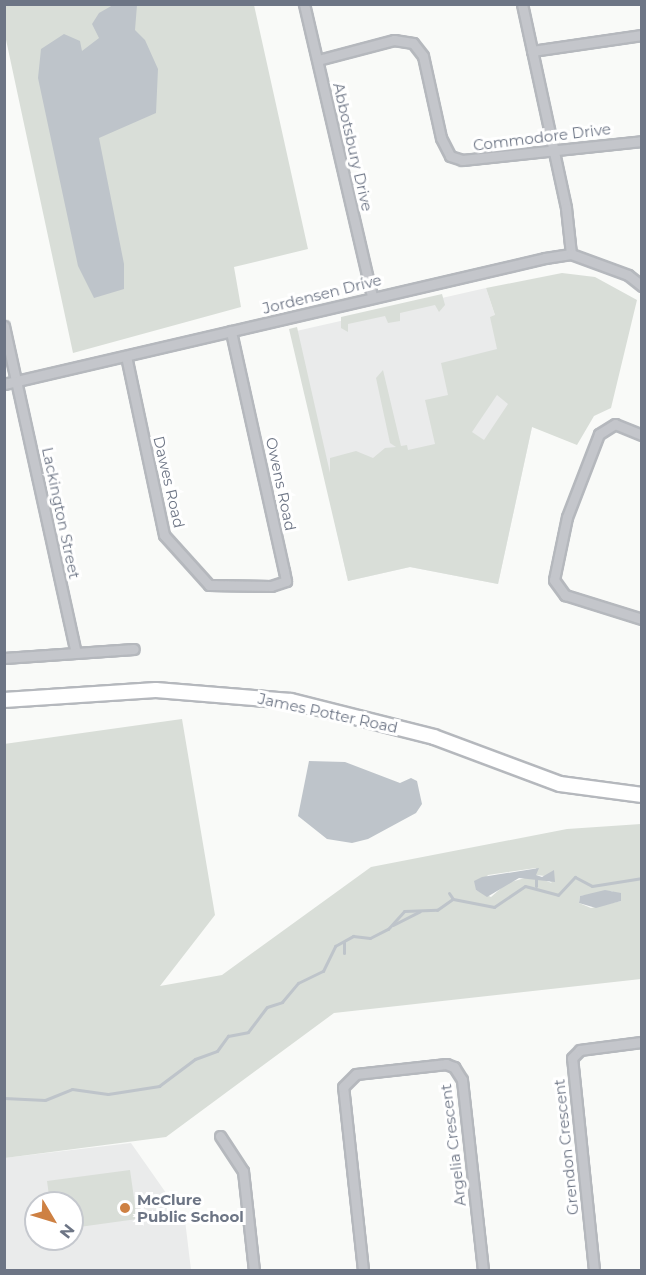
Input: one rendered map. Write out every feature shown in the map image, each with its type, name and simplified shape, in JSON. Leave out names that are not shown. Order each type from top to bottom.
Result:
[{"type":"main road","name":"James Potter Road","points":[[4,700],[156,690],[291,701],[434,737],[560,784],[642,795]]},
{"type":"street","name":"Abbotsbury Drive","points":[[304,4],[372,297]]},
{"type":"street","points":[[522,4],[554,149],[571,254],[628,276],[642,286]]},
{"type":"street","points":[[532,51],[642,35]]},
{"type":"street","name":"Commodore Drive","points":[[318,60],[394,40],[413,43],[423,56],[441,138],[450,156],[482,160],[554,149],[642,141]]},
{"type":"street","name":"Jordensen Drive","points":[[4,384],[372,297],[571,254]]},
{"type":"street","name":"Lackington Street","points":[[4,326],[75,650]]},
{"type":"street","name":"Owens Road","points":[[223,587],[271,586],[286,581],[231,331]]},
{"type":"street","name":"Dawes Road","points":[[126,357],[164,535],[209,585],[223,587]]},
{"type":"street","points":[[642,435],[615,424],[599,434],[567,517],[555,580],[565,595],[642,619]]},
{"type":"street","points":[[4,658],[75,650],[134,649]]},
{"type":"street","name":"Grendon Crescent","points":[[594,1270],[572,1058],[580,1050],[642,1042]]},
{"type":"street","name":"Argelia Crescent","points":[[363,1270],[343,1088],[356,1074],[446,1065],[454,1067],[462,1080],[483,1270]]},
{"type":"street","points":[[220,1136],[243,1171],[254,1270]]},
{"type":"shaded area","points":[[4,5],[254,5],[308,249],[234,267],[241,307],[73,353],[5,35]]},
{"type":"shaded area","points":[[113,5],[137,5],[135,30],[145,40],[158,69],[156,113],[99,138],[124,264],[124,289],[94,298],[78,266],[38,78],[41,49],[64,34],[80,41],[82,51],[99,38],[92,24],[99,13]]},
{"type":"shaded area","points":[[562,273],[595,277],[637,300],[611,408],[594,416],[577,445],[532,427],[498,584],[410,567],[348,581],[289,329],[297,327],[330,473],[330,458],[356,451],[373,458],[385,448],[396,447],[390,443],[376,378],[383,370],[401,446],[407,445],[408,450],[435,444],[425,400],[448,395],[441,363],[497,349],[490,317],[495,315],[486,288]],"holes":[[[497,395],[508,404],[484,440],[472,432]]]},
{"type":"shaded area","points":[[486,288],[532,427],[498,584],[410,567],[348,581],[292,332]]},
{"type":"shaded area","points":[[442,294],[445,305],[439,312],[435,305],[400,313],[400,321],[388,323],[385,316],[348,324],[348,332],[341,328],[341,317]]},
{"type":"shaded area","points":[[182,719],[215,915],[160,986],[222,975],[371,867],[567,829],[641,824],[641,979],[334,1013],[166,1137],[5,1158],[4,744]],"holes":[[[536,868],[536,875],[545,876],[552,883],[532,876],[507,883],[491,897],[476,890],[488,875]],[[612,891],[621,901],[591,908],[579,903],[580,896]]]},
{"type":"shaded area","points":[[309,761],[345,762],[400,783],[411,778],[417,781],[422,804],[416,813],[368,839],[352,843],[327,839],[298,816]]},
{"type":"shaded area","points":[[539,868],[536,875],[542,877],[554,870],[555,882],[519,878],[487,897],[476,890],[474,881],[482,877]]},
{"type":"shaded area","points":[[605,890],[621,893],[621,901],[596,908],[579,903],[580,896]]},
{"type":"shaded area","name":"McClure Public School","points":[[131,1143],[185,1220],[191,1270],[5,1270],[4,1158]]},
{"type":"shaded area","points":[[130,1170],[137,1219],[84,1226],[84,1191],[48,1191],[47,1181]]},
{"type":"waterway","points":[[4,1098],[45,1100],[72,1089],[108,1094],[159,1086],[195,1059],[217,1051],[228,1036],[248,1032],[267,1007],[282,1002],[298,983],[323,971],[335,946],[353,936],[370,938],[388,929],[404,911],[437,910],[453,899],[494,907],[525,886],[558,895],[575,877],[592,886],[642,878]]},
{"type":"waterway","points":[[536,878],[536,886]]},
{"type":"waterway","points":[[449,893],[453,899]]},
{"type":"waterway","points":[[393,925],[420,911]]},
{"type":"waterway","points":[[344,942],[344,953]]},
{"type":"place","name":"McClure Public School","points":[[125,1208]]}]
